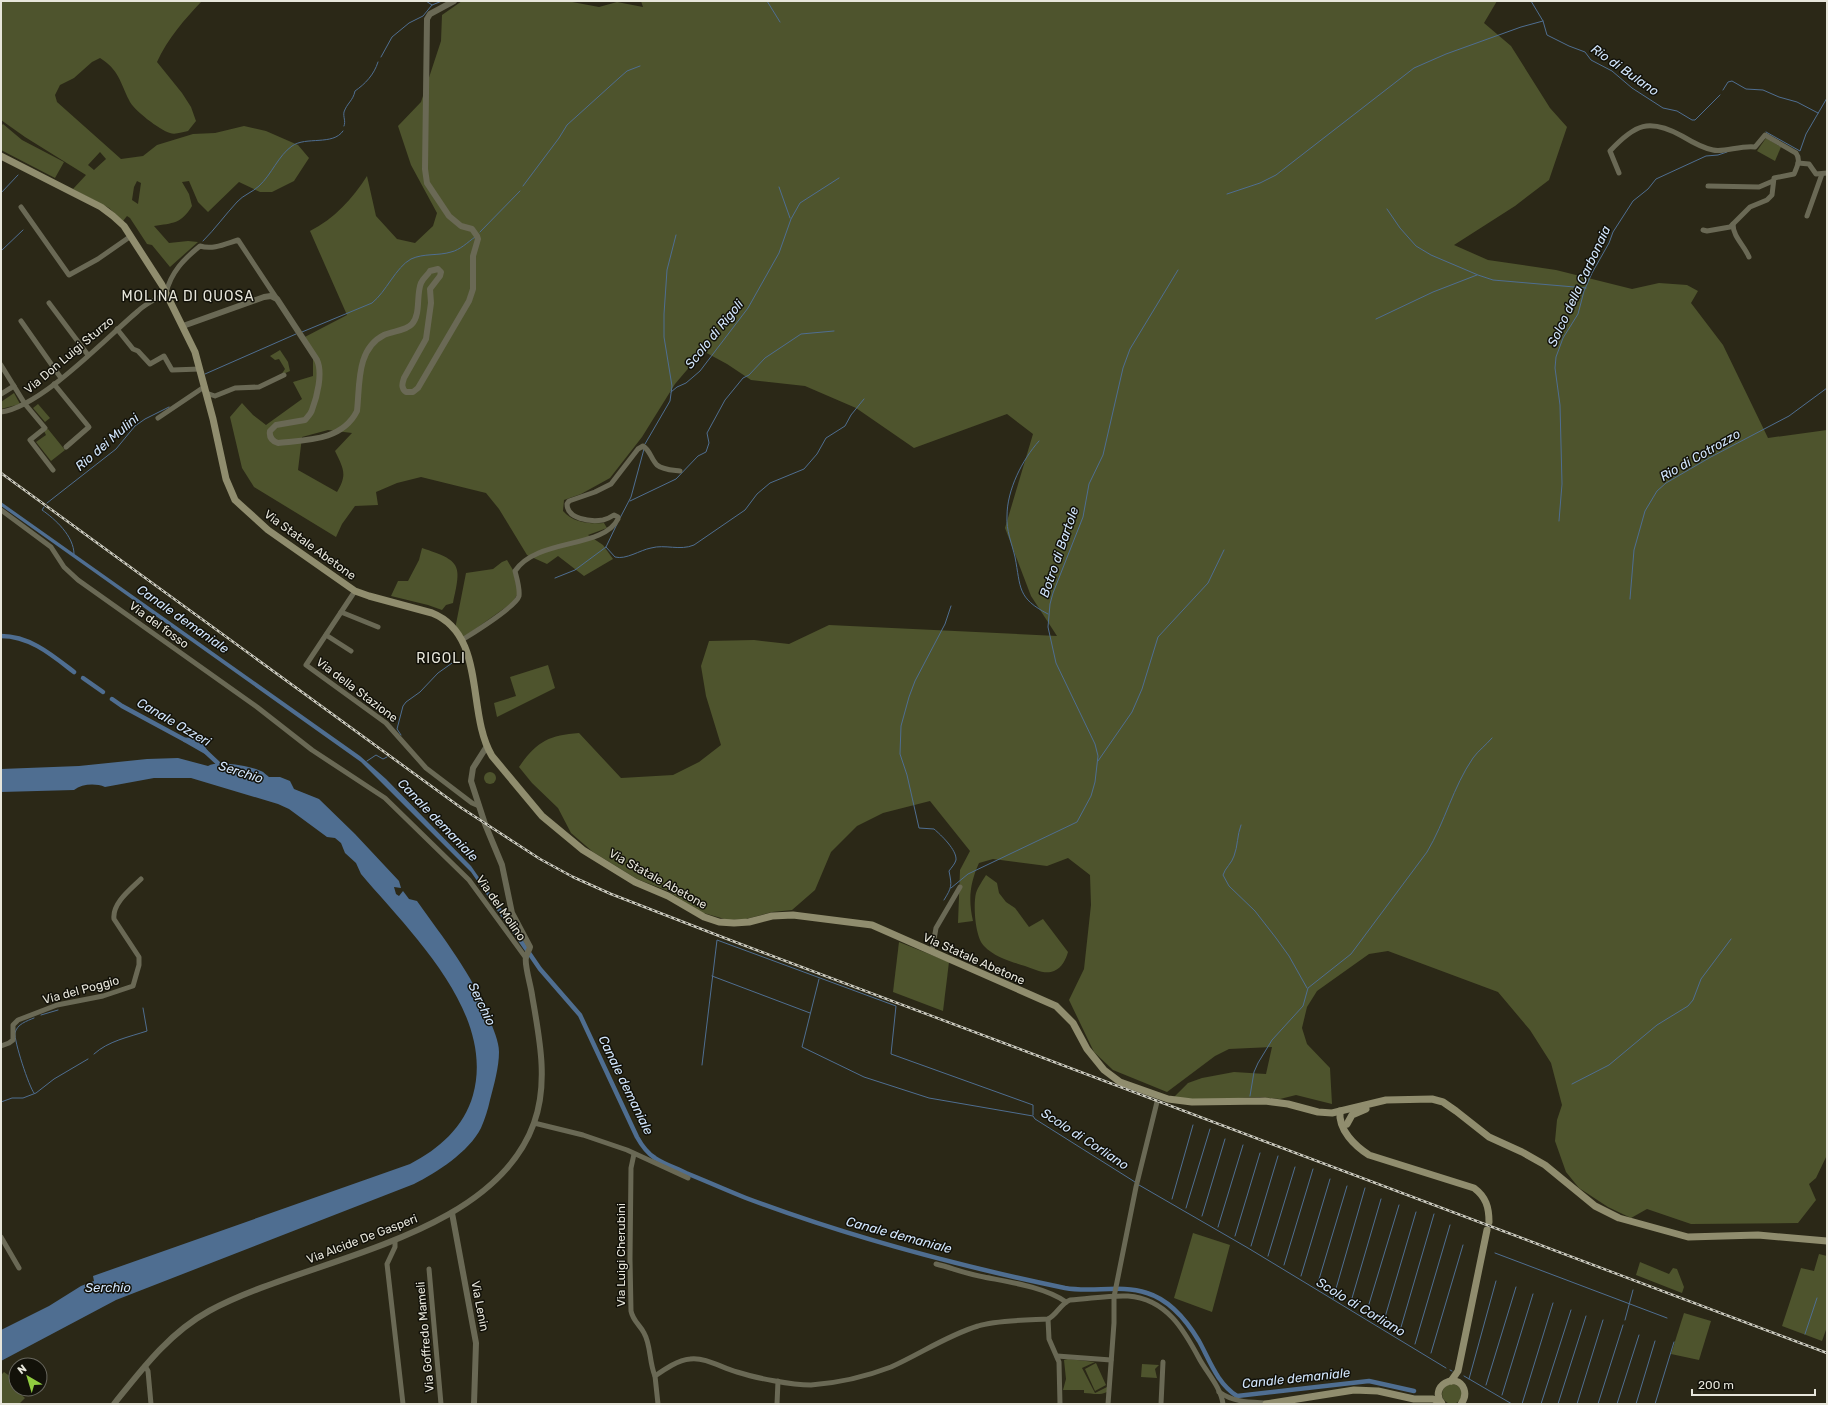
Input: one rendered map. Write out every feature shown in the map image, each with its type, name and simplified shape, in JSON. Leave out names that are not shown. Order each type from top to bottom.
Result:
[{"type":"main road","name":"Via Statale Abetone","points":[[1,156],[101,207],[116,219],[131,236],[166,293],[195,352],[226,479],[234,500],[268,530],[355,591],[438,616],[453,628],[462,640],[469,657],[476,704],[487,746],[500,766],[537,812],[583,850],[635,882],[668,896],[699,915],[725,923],[749,922],[772,916],[793,915],[864,924],[1056,1006],[1073,1023],[1087,1050],[1099,1066],[1109,1074],[1120,1082],[1178,1101],[1265,1101],[1288,1104],[1320,1112],[1340,1111],[1386,1100],[1428,1099],[1443,1102],[1489,1137],[1545,1165],[1602,1210],[1632,1222],[1688,1237],[1758,1235],[1827,1241]]},
{"type":"main road","points":[[1344,1123],[1352,1115],[1377,1102]]},
{"type":"main road","points":[[1340,1111],[1352,1140],[1361,1149],[1376,1158],[1474,1188],[1481,1194],[1487,1204],[1489,1222]]},
{"type":"main road","points":[[1320,1112],[1334,1117],[1344,1123]]},
{"type":"main road","points":[[1464,1402],[1465,1392],[1460,1384],[1458,1371],[1487,1230]]},
{"type":"main road","points":[[1424,1399],[1439,1390],[1445,1383],[1451,1381],[1458,1371]]},
{"type":"main road","points":[[1451,1381],[1460,1384]]},
{"type":"main road","points":[[1268,1404],[1354,1390],[1378,1391],[1414,1399],[1424,1399],[1442,1403]]},
{"type":"main road","points":[[1439,1390],[1438,1394],[1442,1403]]},
{"type":"street","points":[[166,293],[168,284],[179,265],[200,246],[209,248],[218,247],[238,240],[317,360],[319,366],[319,379],[312,412],[305,420],[272,427],[270,437],[274,442],[322,438],[336,432],[350,422],[357,411],[362,359],[371,345],[383,335],[413,324],[416,317],[421,282],[430,270],[438,269],[441,272],[440,276],[430,289],[431,303],[426,339],[404,378],[402,385],[403,390],[406,392],[413,392],[418,388],[469,301],[473,289],[473,256],[478,239],[476,233],[472,229],[455,221],[442,207],[427,183],[425,169],[427,19],[430,14],[454,1]]},
{"type":"street","points":[[1619,173],[1610,151],[1643,125],[1654,125],[1679,134],[1700,146],[1714,151],[1740,146],[1755,147],[1765,135],[1796,153],[1798,157],[1798,163],[1794,174],[1790,176],[1776,177],[1773,181],[1759,187],[1724,185],[1708,186]]},
{"type":"street","points":[[1798,163],[1809,164],[1812,166],[1813,173],[1825,174],[1808,216]]},
{"type":"street","points":[[1703,230],[1707,231],[1730,227],[1750,207],[1770,198],[1773,192],[1773,181]]},
{"type":"street","points":[[21,207],[69,275],[98,259],[131,236]]},
{"type":"street","points":[[1733,224],[1736,237],[1746,250],[1749,257]]},
{"type":"street","name":"Via Don Luigi Sturzo","points":[[1,412],[25,404],[54,384],[143,307],[166,293]]},
{"type":"street","points":[[183,326],[264,297],[271,296],[277,299]]},
{"type":"street","points":[[49,303],[88,355]]},
{"type":"street","points":[[21,321],[61,378]]},
{"type":"street","points":[[117,330],[133,349],[138,351],[150,364],[164,356],[172,370],[200,368]]},
{"type":"street","points":[[1,365],[25,404],[45,428],[30,440],[54,470]]},
{"type":"street","points":[[158,418],[205,390],[215,396],[235,388],[253,389],[284,375]]},
{"type":"street","points":[[54,384],[89,427],[66,447]]},
{"type":"street","points":[[1,394],[14,386]]},
{"type":"street","points":[[462,640],[496,618],[518,600],[519,594],[515,571],[532,557],[553,547],[602,534],[611,529],[618,519],[618,516],[614,515],[605,520],[594,521],[571,515],[567,508],[569,501],[595,492],[611,484],[638,449],[642,446],[646,448],[657,465],[667,469],[680,471]]},
{"type":"street","name":"Via del fosso","points":[[1,510],[51,546],[64,567],[78,580],[257,707],[312,750]]},
{"type":"street","name":"Via della Stazione","points":[[355,591],[306,665],[386,723],[426,768],[472,803],[479,806]]},
{"type":"street","points":[[341,612],[378,627]]},
{"type":"street","points":[[326,635],[351,651]]},
{"type":"street","name":"Via Alcide De Gasperi","points":[[114,1404],[145,1366],[180,1331],[208,1312],[221,1305],[396,1240],[452,1213],[489,1187],[519,1154],[534,1123],[542,1080],[542,1059],[527,955],[529,943],[512,913],[502,865],[471,781],[473,768],[487,746]]},
{"type":"street","name":"Via del Molino","points":[[312,750],[385,798],[414,824],[469,880],[527,955]]},
{"type":"street","name":"Via del Poggio","points":[[1,1046],[13,1040],[13,1024],[18,1020],[57,1005],[103,996],[133,986],[139,965],[139,957],[114,919],[113,913],[120,902],[141,879]]},
{"type":"street","points":[[932,952],[936,928],[960,887]]},
{"type":"street","points":[[1108,1404],[1116,1284],[1137,1184],[1157,1102]]},
{"type":"street","points":[[534,1123],[583,1135],[634,1154],[688,1178]]},
{"type":"street","name":"Via Luigi Cherubini","points":[[634,1154],[631,1168],[631,1311],[633,1319],[645,1333],[651,1366],[655,1376],[658,1404]]},
{"type":"street","name":"Via Lenin","points":[[452,1213],[476,1343],[474,1404]]},
{"type":"street","points":[[1,1237],[19,1268]]},
{"type":"street","points":[[396,1240],[395,1247],[388,1264],[403,1404]]},
{"type":"street","points":[[936,1264],[1013,1283],[1059,1297],[1066,1302]]},
{"type":"street","name":"Via Goffredo Mameli","points":[[429,1269],[441,1404]]},
{"type":"street","points":[[655,1376],[680,1362],[694,1359],[707,1361],[738,1373],[802,1385],[844,1381],[892,1366],[978,1326],[1048,1319],[1066,1302],[1115,1294],[1148,1300],[1167,1311],[1186,1334],[1219,1392],[1223,1404]]},
{"type":"street","points":[[1048,1319],[1049,1339],[1057,1356],[1060,1368],[1060,1404]]},
{"type":"street","points":[[1057,1356],[1111,1360]]},
{"type":"street","points":[[1161,1404],[1163,1362]]},
{"type":"street","points":[[145,1366],[148,1371],[151,1404]]},
{"type":"street","points":[[777,1404],[778,1381]]},
{"type":"street","points":[[1219,1392],[1230,1402],[1268,1404]]},
{"type":"green space","points":[[1,1],[202,1],[177,30],[161,53],[157,62],[182,93],[191,107],[196,121],[188,131],[172,134],[147,119],[129,100],[115,72],[100,58],[92,62],[74,78],[60,85],[55,95],[57,102],[121,159],[143,156],[157,145],[193,134],[215,133],[244,126],[266,131],[298,145],[309,158],[294,181],[272,192],[260,192],[239,182],[208,212],[198,202],[189,181],[182,182],[189,194],[192,206],[184,216],[176,222],[154,226],[169,243],[188,241],[198,242],[170,267],[152,245],[147,244],[130,218],[127,216],[123,221],[109,208],[73,189],[86,175],[25,137],[1,120]],"holes":[[[100,152],[106,159],[94,170],[88,165]],[[137,181],[141,183],[138,204],[132,200],[134,187]]]},
{"type":"green space","points":[[462,1],[567,1],[599,7],[617,2],[643,7],[641,1],[1497,1],[1484,23],[1511,46],[1550,108],[1567,127],[1549,180],[1515,206],[1454,245],[1488,260],[1556,270],[1632,289],[1659,283],[1687,285],[1698,291],[1691,303],[1723,345],[1768,438],[1827,430],[1827,1155],[1816,1178],[1809,1184],[1816,1200],[1798,1223],[1691,1224],[1647,1209],[1631,1218],[1608,1207],[1579,1188],[1566,1172],[1555,1141],[1557,1120],[1562,1105],[1551,1063],[1530,1030],[1498,992],[1388,951],[1369,954],[1317,991],[1307,1007],[1302,1028],[1307,1044],[1330,1068],[1332,1104],[1296,1095],[1280,1099],[1260,1097],[1196,1100],[1174,1097],[1188,1083],[1202,1078],[1234,1072],[1266,1074],[1272,1047],[1229,1049],[1215,1056],[1167,1092],[1113,1070],[1094,1052],[1069,1000],[1084,969],[1091,905],[1090,875],[1068,858],[1047,866],[993,859],[979,863],[972,884],[970,898],[973,921],[958,923],[960,870],[970,851],[930,801],[883,813],[857,826],[831,852],[815,890],[792,910],[772,912],[746,919],[728,920],[700,912],[668,891],[637,879],[593,852],[571,833],[558,808],[532,783],[519,767],[525,758],[531,751],[544,741],[559,736],[579,733],[621,778],[673,775],[699,762],[721,745],[706,696],[701,666],[709,641],[754,640],[789,644],[829,625],[1057,636],[1031,596],[1005,528],[1033,434],[1007,414],[914,448],[856,408],[805,386],[751,380],[727,364],[703,351],[675,384],[642,437],[610,478],[581,494],[564,500],[563,511],[567,515],[582,522],[604,523],[607,528],[588,535],[603,545],[613,559],[584,576],[558,556],[547,564],[527,555],[499,509],[486,493],[421,477],[397,483],[376,492],[378,505],[355,506],[342,524],[336,537],[254,487],[242,468],[230,417],[242,403],[253,415],[266,425],[302,399],[293,382],[313,376],[313,358],[301,339],[347,315],[310,231],[335,214],[356,192],[367,176],[376,216],[397,239],[415,243],[433,226],[437,213],[411,165],[398,126],[421,102],[441,41],[442,15]],"holes":[[[328,430],[352,433],[335,451],[343,471],[342,480],[337,492],[298,470],[302,437]]]},
{"type":"green space","points":[[3,124],[22,140],[64,162],[55,178],[1,150],[1,126]]},
{"type":"green space","points":[[1766,138],[1781,147],[1775,161],[1757,151]]},
{"type":"green space","points":[[280,350],[288,362],[290,371],[281,375],[285,369],[279,359],[275,360],[270,356]]},
{"type":"green space","points":[[14,393],[20,404],[1,409],[1,402]]},
{"type":"green space","points":[[38,404],[50,418],[45,422],[33,408]]},
{"type":"green space","points":[[48,429],[65,450],[51,461],[36,442],[46,435],[44,431]]},
{"type":"green space","points":[[422,548],[445,557],[456,566],[457,580],[453,603],[446,605],[442,610],[391,596],[398,581],[408,581],[419,560]]},
{"type":"green space","points":[[507,560],[513,570],[518,593],[513,602],[464,637],[456,627],[456,624],[466,573],[493,569]]},
{"type":"green space","points":[[548,665],[555,688],[497,717],[494,703],[516,696],[510,677]]},
{"type":"green space","points":[[488,772],[492,772],[496,778],[492,784],[488,784],[484,780],[484,776]]},
{"type":"green space","points":[[986,875],[997,883],[999,893],[1006,902],[1015,908],[1029,927],[1043,919],[1068,952],[1065,960],[1059,968],[1051,972],[1040,971],[1003,959],[984,946],[981,942],[977,928],[975,898],[979,886]]},
{"type":"green space","points":[[899,942],[949,962],[943,1011],[893,992]]},
{"type":"green space","points":[[1193,1233],[1230,1245],[1212,1312],[1174,1298]]},
{"type":"green space","points":[[1819,1254],[1827,1256],[1827,1327],[1822,1341],[1782,1326],[1801,1268],[1814,1271]]},
{"type":"green space","points":[[1640,1262],[1669,1274],[1673,1268],[1677,1269],[1684,1287],[1682,1293],[1636,1275]]},
{"type":"green space","points":[[1684,1313],[1711,1321],[1699,1360],[1671,1354]]},
{"type":"green space","points":[[1068,1359],[1095,1362],[1082,1368],[1095,1393],[1107,1387],[1107,1392],[1095,1394],[1084,1393],[1084,1390],[1063,1390],[1066,1379],[1064,1360]]},
{"type":"green space","points":[[1096,1363],[1106,1385],[1095,1391],[1085,1369]]},
{"type":"green space","points":[[1142,1364],[1159,1365],[1155,1369],[1157,1378],[1141,1377]]},
{"type":"green space","points":[[4,1372],[8,1375],[8,1397],[25,1398],[19,1404],[1,1404],[1,1375]]},
{"type":"green space","points":[[1452,1384],[1459,1387],[1462,1394],[1459,1401],[1452,1404],[1445,1401],[1442,1394],[1445,1387]]},
{"type":"water","points":[[1,502],[360,756],[386,779],[471,866],[494,899],[491,901],[471,872],[361,762],[1,506]]},
{"type":"water","name":"Serchio","points":[[178,758],[208,766],[213,764],[226,764],[249,767],[263,772],[269,777],[280,777],[290,781],[294,789],[319,799],[355,834],[399,881],[401,888],[394,887],[396,894],[399,896],[403,891],[409,899],[417,901],[467,973],[483,1004],[496,1035],[499,1052],[495,1082],[484,1121],[476,1137],[451,1161],[432,1174],[414,1184],[116,1300],[1,1361],[1,1330],[49,1306],[81,1286],[94,1281],[93,1276],[410,1164],[421,1158],[440,1144],[457,1127],[469,1107],[473,1095],[477,1064],[472,1033],[460,1004],[444,975],[424,947],[361,874],[356,863],[345,853],[341,843],[335,838],[327,837],[289,809],[278,804],[191,778],[154,778],[105,787],[85,785],[74,790],[1,792],[1,769],[79,766],[147,759]]},
{"type":"waterway","name":"Rio dei Mulini","points":[[426,1],[432,5]]},
{"type":"waterway","name":"Rio dei Mulini","points":[[381,57],[392,37],[409,23],[423,16],[432,5],[442,1]]},
{"type":"waterway","points":[[767,1],[780,22]]},
{"type":"waterway","name":"Rio di Bulano","points":[[1531,1],[1543,21],[1547,35],[1585,52],[1591,60],[1612,71],[1632,88],[1663,108],[1677,111],[1692,120],[1695,120],[1720,95]]},
{"type":"waterway","points":[[1227,194],[1260,183],[1276,175],[1414,68],[1446,54],[1521,27],[1543,21]]},
{"type":"waterway","name":"Rio dei Mulini","points":[[344,126],[345,109],[355,91],[369,79],[378,62]]},
{"type":"waterway","points":[[523,186],[567,125],[627,71],[640,66]]},
{"type":"waterway","name":"Rio di Bulano","points":[[1723,90],[1728,82],[1732,81],[1746,89],[1763,90],[1779,97],[1797,102],[1818,113]]},
{"type":"waterway","name":"Solco della Carbonaia","points":[[1766,132],[1800,151],[1806,134],[1827,98]]},
{"type":"waterway","name":"Rio dei Mulini","points":[[203,241],[239,200],[257,188],[264,181],[283,155],[292,146],[298,143],[333,138],[339,136],[343,131]]},
{"type":"waterway","name":"Solco della Carbonaia","points":[[1559,521],[1562,484],[1560,405],[1555,368],[1556,357],[1563,338],[1578,314],[1584,291],[1592,273],[1609,243],[1613,232],[1633,201],[1648,189],[1656,179],[1706,156],[1718,155],[1727,152]]},
{"type":"waterway","points":[[1,193],[18,175]]},
{"type":"waterway","name":"Scolo di Rigoli","points":[[671,392],[677,387],[686,383],[700,371],[748,308],[779,253],[791,219],[800,203],[839,178]]},
{"type":"waterway","points":[[779,187],[790,218]]},
{"type":"waterway","points":[[480,232],[520,191]]},
{"type":"waterway","points":[[1387,209],[1400,228],[1416,246],[1431,255],[1478,275],[1493,280],[1586,288]]},
{"type":"waterway","points":[[1,251],[23,230]]},
{"type":"waterway","points":[[645,444],[670,401],[672,386],[664,337],[664,314],[667,270],[676,235]]},
{"type":"waterway","points":[[302,332],[372,303],[382,293],[401,268],[411,259],[454,251],[461,248],[475,237]]},
{"type":"waterway","name":"Botro di Bartole","points":[[951,888],[968,874],[1077,822],[1091,796],[1095,782],[1098,756],[1095,744],[1056,663],[1048,627],[1050,604],[1083,517],[1089,484],[1103,455],[1123,368],[1130,349],[1178,270]]},
{"type":"waterway","points":[[1376,319],[1433,292],[1477,275]]},
{"type":"waterway","points":[[630,501],[676,479],[698,456],[706,452],[709,443],[707,433],[725,400],[743,378],[749,375],[765,358],[801,334],[834,331]]},
{"type":"waterway","points":[[205,374],[296,334]]},
{"type":"waterway","name":"Rio di Cotrozzo","points":[[1630,599],[1634,550],[1645,511],[1657,491],[1666,483],[1709,458],[1789,416],[1827,388]]},
{"type":"waterway","points":[[606,547],[615,557],[619,558],[656,547],[689,547],[694,545],[745,510],[757,494],[770,483],[804,469],[817,454],[826,438],[845,426],[851,415],[864,399]]},
{"type":"waterway","name":"Rio dei Mulini","points":[[47,503],[116,449],[135,426],[145,419],[169,407]]},
{"type":"waterway","points":[[1039,441],[1021,466],[1010,496],[1007,521],[1008,532],[1022,591],[1031,603],[1048,614]]},
{"type":"waterway","name":"Scolo di Rigoli","points":[[620,518],[631,497],[644,449]]},
{"type":"waterway","name":"Rio dei Mulini","points":[[44,507],[42,510],[58,523],[71,541],[74,554]]},
{"type":"waterway","name":"Scolo di Rigoli","points":[[555,578],[575,570],[606,547],[617,524]]},
{"type":"waterway","points":[[1098,761],[1132,712],[1142,689],[1158,637],[1208,583],[1224,550]]},
{"type":"waterway","points":[[944,900],[950,889],[951,883],[949,871],[956,860],[956,856],[948,843],[934,829],[919,828],[907,775],[900,754],[901,726],[909,697],[915,681],[945,624],[951,606]]},
{"type":"waterway","name":"Canale Ozzeri","points":[[1,636],[22,639],[31,643],[49,653],[74,672]]},
{"type":"waterway","name":"Scolo di Rigoli","points":[[401,735],[397,729],[403,706],[420,692],[438,673],[455,661]]},
{"type":"waterway","name":"Canale Ozzeri","points":[[83,678],[103,692]]},
{"type":"waterway","name":"Canale Ozzeri","points":[[112,699],[206,752],[222,767]]},
{"type":"waterway","points":[[1250,1096],[1254,1072],[1272,1040],[1303,1006],[1308,988],[1351,954],[1427,852],[1466,769],[1475,755],[1492,738]]},
{"type":"waterway","name":"Canale Ozzeri","points":[[185,740],[192,740],[206,752]]},
{"type":"waterway","name":"Scolo di Rigoli","points":[[367,761],[376,755],[383,759],[387,757]]},
{"type":"waterway","points":[[1241,825],[1234,856],[1223,875],[1229,886],[1255,911],[1276,938],[1289,956],[1307,988]]},
{"type":"waterway","name":"Canale demaniale","points":[[490,896],[540,969],[580,1015],[637,1137],[647,1152],[662,1162],[738,1195],[784,1212],[863,1237],[944,1260],[1065,1288],[1086,1290],[1127,1289],[1137,1290],[1155,1296],[1177,1312],[1189,1326],[1219,1378],[1224,1385],[1237,1396],[1369,1381],[1414,1391]]},
{"type":"waterway","points":[[1572,1084],[1609,1065],[1657,1025],[1688,1006],[1693,1000],[1701,979],[1731,939]]},
{"type":"waterway","points":[[702,1065],[717,940],[896,1006],[891,1054],[1033,1105],[1033,1115]]},
{"type":"waterway","name":"Scolo di Corliano","points":[[712,976],[810,1013]]},
{"type":"waterway","name":"Scolo di Corliano","points":[[819,979],[802,1047],[864,1077],[929,1098],[1033,1116],[1035,1119],[1135,1182]]},
{"type":"waterway","points":[[94,1054],[112,1043],[147,1031],[143,1008]]},
{"type":"waterway","points":[[41,1015],[58,1010]]},
{"type":"waterway","points":[[34,1018],[18,1027],[15,1033],[15,1038],[22,1064],[34,1093]]},
{"type":"waterway","points":[[1,1102],[12,1098],[23,1098],[36,1093],[54,1079],[88,1059]]},
{"type":"waterway","points":[[1172,1199],[1193,1125]]},
{"type":"waterway","points":[[1186,1208],[1210,1129]]},
{"type":"waterway","points":[[1202,1216],[1225,1139]]},
{"type":"waterway","points":[[1218,1227],[1243,1145]]},
{"type":"waterway","points":[[1235,1236],[1260,1153]]},
{"type":"waterway","points":[[1251,1246],[1278,1156]]},
{"type":"waterway","points":[[1268,1256],[1295,1167]]},
{"type":"waterway","points":[[1284,1265],[1313,1169]]},
{"type":"waterway","points":[[1301,1276],[1330,1179]]},
{"type":"waterway","name":"Scolo di Corliano","points":[[1139,1185],[1248,1248],[1446,1368]]},
{"type":"waterway","points":[[1317,1286],[1347,1186]]},
{"type":"waterway","points":[[1333,1299],[1365,1188]]},
{"type":"waterway","points":[[1350,1305],[1381,1199]]},
{"type":"waterway","points":[[1366,1314],[1399,1205]]},
{"type":"waterway","points":[[1383,1324],[1416,1212]]},
{"type":"waterway","points":[[1399,1334],[1434,1214]]},
{"type":"waterway","points":[[1415,1344],[1450,1225]]},
{"type":"waterway","points":[[1431,1353],[1463,1245]]},
{"type":"waterway","points":[[1495,1253],[1667,1318]]},
{"type":"waterway","points":[[1469,1379],[1496,1281]]},
{"type":"waterway","points":[[1486,1385],[1516,1287]]},
{"type":"waterway","points":[[1625,1320],[1633,1290]]},
{"type":"waterway","points":[[1502,1395],[1533,1294]]},
{"type":"waterway","points":[[1805,1334],[1817,1298]]},
{"type":"waterway","points":[[1522,1404],[1553,1303]]},
{"type":"waterway","points":[[1541,1404],[1571,1310]]},
{"type":"waterway","points":[[1558,1404],[1586,1316]]},
{"type":"waterway","points":[[1577,1404],[1603,1320]]},
{"type":"waterway","points":[[1598,1404],[1623,1325]]},
{"type":"waterway","points":[[1617,1404],[1639,1335]]},
{"type":"waterway","points":[[1636,1404],[1655,1341]]},
{"type":"waterway","points":[[1655,1404],[1674,1342]]},
{"type":"waterway","name":"Scolo di Corliano","points":[[1464,1376],[1512,1404]]},
{"type":"railway","points":[[1,473],[460,807],[540,859],[573,877],[611,894],[722,937],[1827,1353]]},
{"type":"district","name":"MOLINA DI QUOSA","points":[[188,296]]},
{"type":"district","name":"RIGOLI","points":[[441,658]]}]
